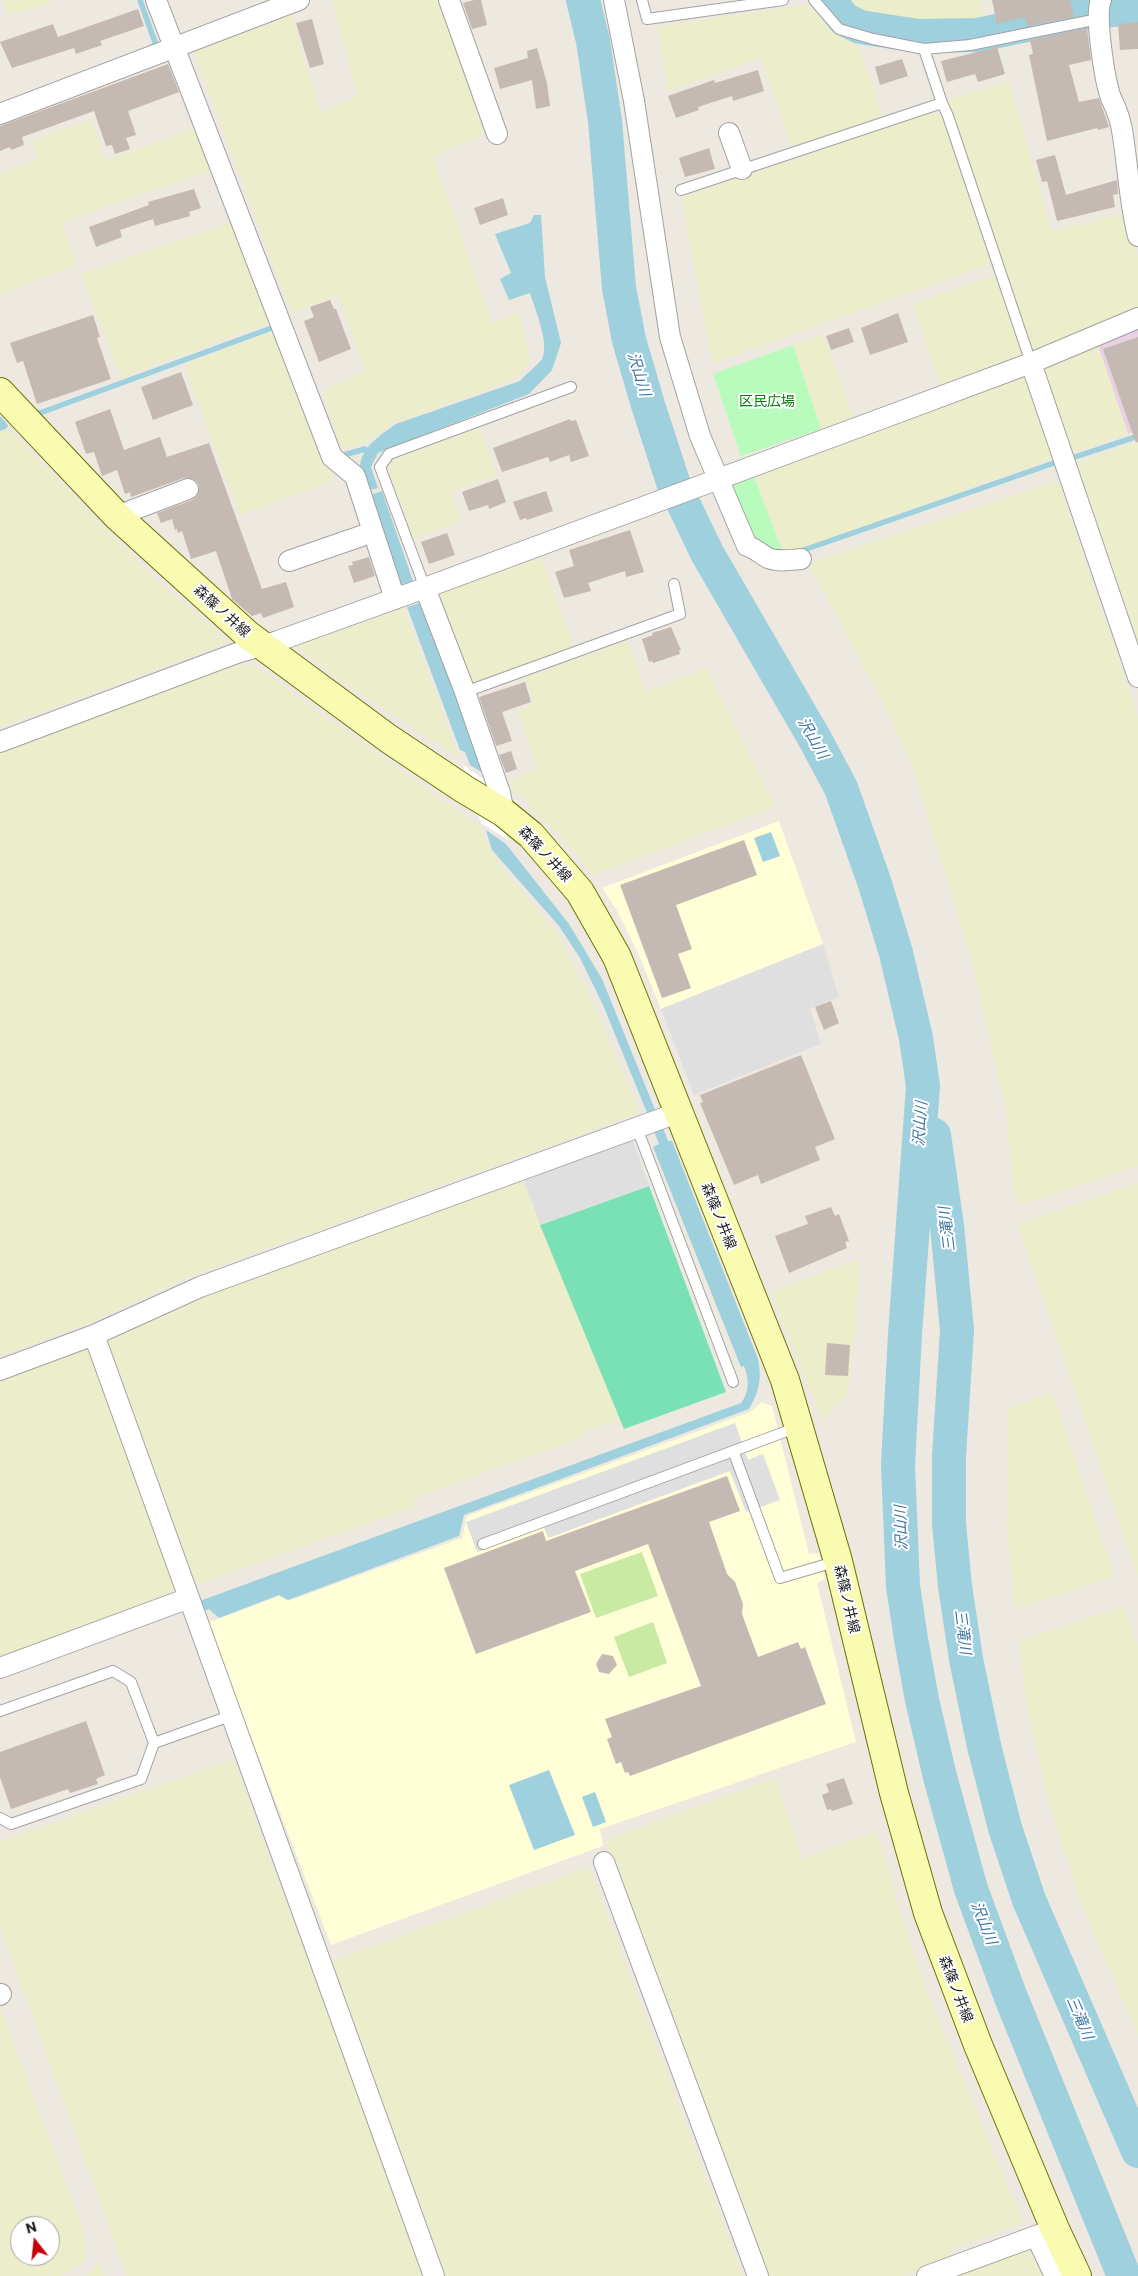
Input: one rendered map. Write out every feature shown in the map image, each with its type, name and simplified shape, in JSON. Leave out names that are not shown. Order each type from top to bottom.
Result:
[{"type":"main road","name":"森篠ノ井線","points":[[0,392],[116,516],[262,646],[389,739],[504,813],[531,835],[580,892],[597,921],[617,958],[677,1113],[785,1380],[838,1561],[894,1793],[928,1913],[978,2045],[1045,2233],[1077,2276]]},
{"type":"street","points":[[156,0],[332,457],[355,476],[397,598]]},
{"type":"street","points":[[0,114],[299,0]]},
{"type":"street","points":[[449,0],[497,134]]},
{"type":"street","points":[[614,0],[634,101],[670,337],[700,436],[716,479],[746,546],[758,549],[768,558],[801,559]]},
{"type":"street","points":[[1100,7],[1111,97],[1116,104],[1122,130],[1131,209],[1138,236]]},
{"type":"street","points":[[729,133],[742,169]]},
{"type":"street","points":[[0,742],[397,598],[1031,363],[1138,318]]},
{"type":"street","points":[[1031,363],[1138,677]]},
{"type":"street","points":[[116,516],[188,489]]},
{"type":"street","points":[[289,561],[373,532]]},
{"type":"street","points":[[424,588],[465,692],[500,793],[504,813]]},
{"type":"street","points":[[0,1370],[94,1335],[200,1287],[677,1113]]},
{"type":"street","points":[[94,1335],[230,1716],[434,2276]]},
{"type":"street","points":[[0,1668],[189,1598]]},
{"type":"street","points":[[604,1862],[758,2276]]},
{"type":"street","points":[[927,2276],[1045,2233],[1055,2276]]},
{"type":"lane","points":[[642,0],[647,19],[783,0]]},
{"type":"lane","points":[[814,0],[840,29],[873,39],[924,49],[970,45],[1100,7]]},
{"type":"lane","points":[[924,49],[1031,363]]},
{"type":"lane","points":[[681,190],[942,103]]},
{"type":"lane","points":[[424,588],[380,467],[389,454],[571,387]]},
{"type":"lane","points":[[465,692],[680,614],[674,584]]},
{"type":"lane","points":[[637,1128],[733,1382]]},
{"type":"lane","points":[[483,1544],[799,1427]]},
{"type":"lane","points":[[734,1452],[780,1578],[838,1561]]},
{"type":"lane","points":[[0,1711],[112,1671],[131,1682],[154,1743],[141,1779],[11,1824],[0,1818]]},
{"type":"lane","points":[[154,1743],[230,1716]]},
{"type":"shaded area","points":[[3,0],[50,0],[51,3],[8,15]]},
{"type":"shaded area","points":[[332,0],[440,0],[488,133],[433,157],[492,323],[519,314],[530,358],[525,369],[514,379],[391,425],[367,441],[342,450],[322,390],[365,372],[338,295],[291,313],[194,52],[291,14],[320,112],[358,96]]},
{"type":"shaded area","points":[[844,0],[980,0],[986,23],[965,27],[918,25],[865,17],[850,9]]},
{"type":"shaded area","points":[[808,4],[835,33],[857,42],[883,118],[792,147],[761,58],[668,91],[658,27]]},
{"type":"shaded area","points":[[1009,81],[1052,231],[1125,213],[1138,259],[1138,309],[1040,351],[1034,350],[1030,344],[946,100]]},
{"type":"shaded area","points":[[932,112],[942,116],[990,261],[988,265],[713,363],[681,198]]},
{"type":"shaded area","points":[[91,120],[106,160],[199,127],[217,169],[62,222],[76,265],[0,295],[0,173],[38,160],[32,141]]},
{"type":"shaded area","points":[[235,221],[273,321],[121,378],[81,274]]},
{"type":"shaded area","points":[[988,277],[997,279],[1023,351],[1022,358],[941,389],[913,304]]},
{"type":"shaded area","points":[[1138,329],[1138,430],[1128,434],[1098,345]]},
{"type":"shaded area","points":[[277,330],[334,481],[240,515],[184,365]]},
{"type":"shaded area","points":[[823,334],[853,417],[821,429],[793,345]]},
{"type":"shaded area","points":[[1098,345],[1128,434],[1070,454],[1044,377],[1046,366]]},
{"type":"shaded area","points":[[1021,376],[1029,382],[1053,458],[784,555],[754,477]]},
{"type":"shaded area","points":[[0,428],[4,432],[9,429],[151,576],[225,638],[227,644],[0,727]]},
{"type":"shaded area","points":[[480,428],[497,475],[450,492],[461,522],[414,539],[389,472],[390,463],[413,452]]},
{"type":"shaded area","points":[[1138,442],[1138,653],[1074,464]]},
{"type":"shaded area","points":[[1058,481],[1138,717],[1138,1166],[1024,1204],[1018,1203],[1013,1185],[1006,1110],[972,961],[913,769],[886,708],[811,568],[812,562]]},
{"type":"shaded area","points":[[541,557],[574,648],[471,683],[437,601],[443,592]]},
{"type":"shaded area","points":[[404,608],[459,758],[351,688],[295,646]]},
{"type":"shaded area","points":[[627,641],[646,692],[706,668],[776,807],[593,875],[559,834],[527,806],[529,802],[512,789],[509,781],[537,769],[517,710],[535,704],[525,677]]},
{"type":"shaded area","points":[[238,664],[255,666],[480,827],[489,848],[501,867],[556,931],[592,1000],[640,1113],[190,1277],[85,1325],[0,1356],[0,751]]},
{"type":"shaded area","points":[[779,821],[823,944],[661,1009],[638,953],[616,909],[602,888]]},
{"type":"shaded area","points":[[823,944],[839,997],[810,1009],[821,1044],[694,1095],[661,1009]]},
{"type":"shaded area","points":[[628,1138],[633,1141],[649,1186],[540,1225],[523,1178]]},
{"type":"shaded area","points":[[523,1178],[540,1225],[620,1420],[583,1432],[584,1437],[414,1498],[416,1506],[197,1585],[192,1583],[104,1348],[108,1336],[200,1296]]},
{"type":"shaded area","points":[[1138,1183],[1138,1578],[1018,1224]]},
{"type":"shaded area","points":[[859,1259],[856,1329],[848,1393],[823,1421],[770,1292]]},
{"type":"shaded area","points":[[81,1349],[91,1352],[180,1591],[0,1661],[0,1378]]},
{"type":"shaded area","points":[[1053,1393],[1115,1577],[1015,1610],[1007,1525],[1008,1408]]},
{"type":"shaded area","points":[[762,1402],[772,1406],[809,1554],[819,1553],[825,1579],[817,1583],[856,1742],[600,1829],[603,1846],[331,1945],[207,1623],[279,1596],[288,1601],[462,1538],[467,1516],[750,1412]]},
{"type":"shaded area","points":[[735,1423],[748,1460],[763,1454],[780,1500],[746,1512],[730,1471],[548,1538],[544,1527],[477,1552],[466,1522]]},
{"type":"shaded area","points":[[1124,1606],[1138,1646],[1138,2036],[1083,1908],[1049,1803],[1027,1706],[1019,1641]]},
{"type":"shaded area","points":[[233,1759],[425,2276],[127,2276],[0,1927],[0,1842]]},
{"type":"shaded area","points":[[775,1778],[802,1859],[877,1831],[901,1914],[929,1998],[1023,2223],[951,2249],[954,2257],[904,2276],[767,2276],[605,1840]]},
{"type":"shaded area","points":[[589,1867],[743,2276],[446,2276],[330,1962]]},
{"type":"shaded area","points":[[0,2007],[84,2232],[86,2258],[74,2270],[59,2276],[0,2276]]},
{"type":"shaded area","points":[[1028,2247],[1035,2251],[1047,2276],[948,2276]]},
{"type":"shaded area","points":[[99,2264],[104,2276],[86,2276]]},
{"type":"green space","name":"区民広場","points":[[793,345],[821,429],[741,456],[713,374]]},
{"type":"green space","points":[[754,477],[784,555],[756,542],[732,486]]},
{"type":"green space","points":[[649,1186],[726,1392],[624,1429],[540,1225]]},
{"type":"green space","points":[[642,1552],[658,1596],[596,1618],[580,1574]]},
{"type":"green space","points":[[653,1622],[667,1663],[629,1677],[614,1637]]},
{"type":"water","points":[[534,215],[541,215],[545,277],[561,343],[552,370],[529,394],[378,453],[371,467],[378,488],[362,492],[360,479],[361,459],[370,445],[386,431],[396,424],[520,381],[542,359],[544,353],[543,336],[530,293],[509,300],[500,279],[511,273],[495,234],[530,223]]},
{"type":"water","points":[[382,491],[413,581],[396,586],[365,497]]},
{"type":"water","points":[[423,602],[488,776],[470,765],[465,752],[460,750],[407,607]]},
{"type":"water","points":[[486,830],[506,844],[569,924],[602,979],[656,1112],[648,1115],[603,1005],[580,958],[559,926],[492,850]]},
{"type":"water","points":[[771,832],[780,856],[763,862],[754,838]]},
{"type":"water","points":[[662,1125],[668,1141],[672,1141],[758,1359],[759,1385],[749,1409],[464,1515],[459,1536],[288,1600],[279,1595],[219,1618],[209,1609],[201,1612],[197,1602],[741,1403],[747,1390],[748,1380],[746,1371],[744,1366],[741,1367],[653,1147],[659,1144],[653,1128]]},
{"type":"water","points":[[549,1770],[575,1835],[534,1850],[509,1785]]},
{"type":"water","points":[[595,1792],[606,1822],[593,1827],[582,1797]]},
{"type":"pier","points":[[463,765],[490,783],[508,840],[481,823]]},
{"type":"building","points":[[481,0],[487,25],[472,29],[463,3]]},
{"type":"building","points":[[992,0],[1070,0],[1074,17],[1027,26],[1025,17],[997,24]]},
{"type":"building","points":[[138,9],[144,26],[100,41],[102,45],[76,54],[74,48],[12,68],[0,42],[53,24],[58,37]]},
{"type":"building","points":[[312,19],[324,64],[310,68],[296,23]]},
{"type":"building","points":[[1138,22],[1138,49],[1120,50],[1118,24]]},
{"type":"building","points":[[1087,28],[1091,60],[1069,65],[1079,102],[1099,98],[1109,127],[1098,130],[1097,128],[1047,141],[1029,55],[1033,54],[1030,40]]},
{"type":"building","points":[[997,47],[1005,74],[978,82],[975,74],[947,82],[941,61]]},
{"type":"building","points":[[537,48],[547,83],[550,106],[536,109],[532,80],[500,89],[494,68],[528,58],[527,51]]},
{"type":"building","points":[[902,59],[908,76],[880,85],[875,67]]},
{"type":"building","points":[[168,64],[179,92],[128,111],[136,135],[126,138],[130,149],[115,154],[112,145],[106,146],[94,111],[22,137],[24,145],[11,150],[10,147],[0,151],[0,126]]},
{"type":"building","points":[[758,70],[764,91],[733,101],[732,96],[698,107],[699,110],[676,118],[668,96],[714,80],[715,83]]},
{"type":"building","points":[[709,148],[715,169],[685,177],[679,158]]},
{"type":"building","points":[[1055,155],[1066,195],[1117,180],[1118,194],[1113,195],[1115,207],[1057,221],[1047,181],[1042,182],[1036,160]]},
{"type":"building","points":[[194,189],[201,208],[189,212],[190,216],[155,226],[153,219],[120,230],[122,237],[96,247],[89,227],[149,205],[148,202]]},
{"type":"building","points":[[503,198],[508,215],[480,225],[474,208]]},
{"type":"building","points":[[330,300],[334,309],[336,309],[351,349],[319,362],[304,321],[314,317],[310,307]]},
{"type":"building","points":[[898,313],[908,342],[870,355],[861,328]]},
{"type":"building","points":[[93,315],[100,337],[97,338],[111,379],[37,404],[23,361],[17,363],[10,343]]},
{"type":"building","points":[[849,328],[854,342],[831,350],[826,336]]},
{"type":"building","points":[[1138,337],[1138,442],[1136,443],[1103,349]]},
{"type":"building","points":[[181,372],[193,405],[153,420],[141,387]]},
{"type":"building","points":[[110,409],[124,450],[160,437],[167,457],[209,443],[262,589],[286,582],[294,607],[263,618],[261,613],[252,616],[232,599],[216,551],[191,559],[182,531],[178,533],[177,529],[175,530],[172,519],[161,523],[157,513],[192,500],[197,496],[199,485],[195,480],[184,478],[131,497],[130,492],[125,494],[117,470],[102,476],[94,452],[86,454],[75,422]]},
{"type":"building","points":[[570,419],[571,421],[576,420],[589,456],[571,462],[569,455],[550,462],[548,457],[502,472],[493,448]]},
{"type":"building","points":[[498,479],[506,502],[489,509],[488,505],[469,511],[462,492]]},
{"type":"building","points":[[546,491],[553,511],[527,520],[526,518],[520,520],[513,502]]},
{"type":"building","points":[[630,530],[644,572],[626,577],[625,571],[588,583],[591,591],[564,598],[555,572],[574,566],[569,550]]},
{"type":"building","points":[[447,533],[455,555],[429,564],[421,542]]},
{"type":"building","points":[[369,557],[375,576],[354,583],[348,566],[353,565],[352,562]]},
{"type":"building","points":[[671,627],[681,650],[679,650],[680,654],[653,663],[652,661],[649,662],[642,639],[653,635],[652,633]]},
{"type":"building","points":[[525,682],[531,702],[502,712],[512,741],[496,746],[479,697]]},
{"type":"building","points":[[511,751],[517,769],[506,773],[499,755]]},
{"type":"building","points":[[744,840],[757,875],[676,905],[692,949],[678,954],[691,988],[662,998],[620,885]]},
{"type":"building","points":[[831,1001],[839,1023],[824,1030],[815,1007]]},
{"type":"building","points":[[801,1055],[835,1139],[815,1147],[820,1160],[761,1184],[758,1175],[734,1185],[700,1103],[703,1102],[700,1095]]},
{"type":"building","points":[[831,1207],[835,1216],[839,1214],[849,1241],[845,1242],[847,1248],[789,1273],[775,1236],[808,1224],[805,1216]]},
{"type":"building","points":[[827,1343],[850,1345],[848,1376],[825,1375]]},
{"type":"building","points":[[727,1476],[740,1511],[709,1522],[727,1574],[735,1582],[743,1604],[742,1614],[758,1657],[798,1642],[801,1649],[805,1647],[826,1704],[630,1776],[628,1772],[625,1773],[621,1762],[616,1764],[607,1739],[612,1737],[605,1719],[701,1686],[648,1544],[575,1571],[591,1612],[476,1654],[444,1568],[543,1531],[546,1541]]},
{"type":"building","points":[[602,1654],[613,1656],[617,1665],[609,1674],[599,1672],[596,1664]]},
{"type":"building","points":[[86,1721],[105,1775],[96,1779],[98,1784],[70,1793],[68,1789],[11,1809],[0,1777],[0,1752]]},
{"type":"building","points":[[844,1778],[853,1804],[832,1811],[831,1809],[827,1810],[822,1795],[829,1792],[826,1784]]},
{"type":"waterway","points":[[140,0],[156,45],[151,47]]},
{"type":"waterway","name":"沢山川","points":[[583,0],[593,41],[605,121],[619,288],[629,340],[673,482],[707,553],[816,741],[841,788],[874,881],[896,953],[916,1038],[923,1086],[905,1334],[898,1465],[903,1586],[911,1639],[922,1700],[940,1777],[971,1889],[1010,1995],[1124,2276]]},
{"type":"waterway","points":[[829,0],[844,19],[860,27],[918,36],[978,35],[1089,12],[1138,8]]},
{"type":"waterway","points":[[37,414],[277,326]]},
{"type":"waterway","points":[[0,420],[5,426],[0,428]]},
{"type":"waterway","points":[[1072,458],[1138,436]]},
{"type":"waterway","points":[[340,456],[365,449]]},
{"type":"waterway","points":[[798,552],[1054,463]]},
{"type":"waterway","name":"三滝川","points":[[934,1135],[947,1226],[957,1330],[949,1456],[949,1524],[955,1586],[966,1659],[984,1746],[1005,1828],[1029,1900],[1138,2151]]}]
